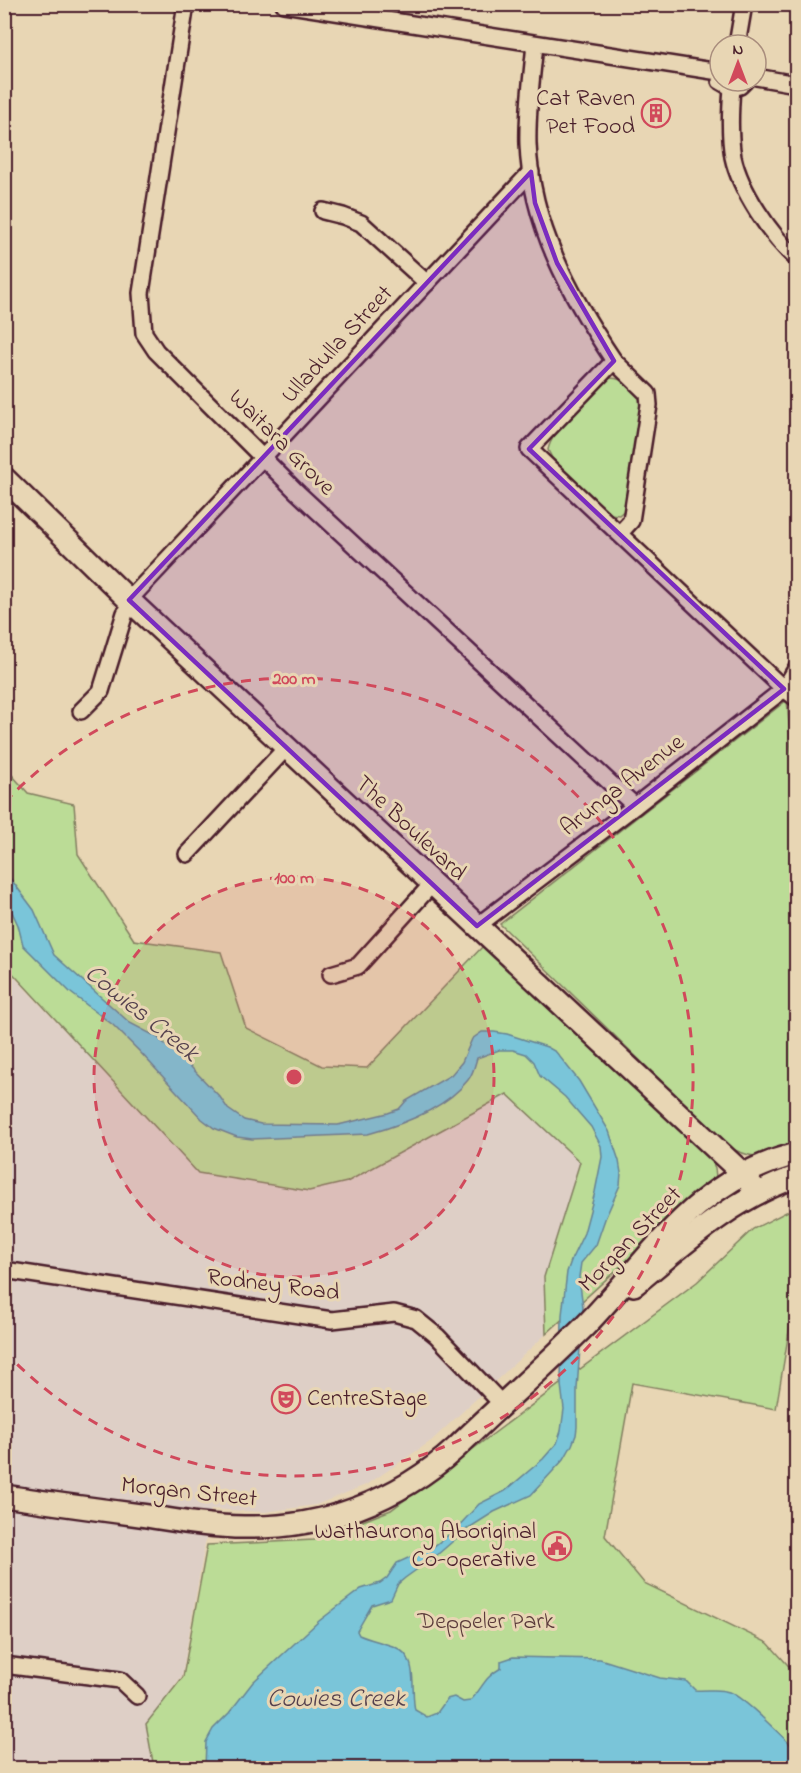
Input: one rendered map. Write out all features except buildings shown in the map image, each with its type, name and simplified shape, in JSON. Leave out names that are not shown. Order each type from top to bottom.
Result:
[{"type":"main road","name":"The Boulevard","points":[[4,478],[131,603],[743,1174],[758,1193]]},
{"type":"main road","points":[[743,1174],[796,1154]]},
{"type":"main road","name":"Morgan Street","points":[[4,1496],[234,1527],[267,1527],[310,1522],[370,1504],[406,1486],[447,1456],[587,1323],[675,1225],[701,1202],[743,1174]]},
{"type":"main road","points":[[758,1193],[796,1177]]},
{"type":"main road","name":"Morgan Street","points":[[587,1323],[714,1220],[758,1193]]},
{"type":"street","name":"Waitara Grove","points":[[186,4],[141,293],[144,333],[156,351],[297,492],[635,806]]},
{"type":"street","points":[[284,4],[536,44],[708,75]]},
{"type":"street","points":[[739,33],[744,4]]},
{"type":"street","points":[[536,44],[528,127],[536,203],[557,263],[584,316],[614,361],[648,394],[649,405],[632,521],[620,534]]},
{"type":"street","points":[[768,79],[796,84]]},
{"type":"street","points":[[727,93],[734,159],[748,195],[765,223],[796,258]]},
{"type":"street","name":"Ulladulla Street","points":[[81,711],[101,691],[125,613],[131,603],[263,458],[531,172]]},
{"type":"street","points":[[323,211],[361,223],[427,283]]},
{"type":"street","points":[[614,361],[526,449],[790,693],[796,669]]},
{"type":"street","name":"Arunga Avenue","points":[[477,926],[635,806],[790,693]]},
{"type":"street","points":[[187,854],[286,748]]},
{"type":"street","points":[[332,974],[358,966],[432,884]]},
{"type":"street","name":"Rodney Road","points":[[4,1270],[332,1320],[394,1313],[416,1319],[437,1336],[501,1404]]},
{"type":"street","points":[[4,1665],[120,1680],[137,1696]]},
{"type":"highlighted area","points":[[531,172],[535,203],[557,263],[614,361],[529,449],[784,689],[477,926],[129,600]]},
{"type":"shaded area","points":[[4,966],[198,1173],[309,1191],[348,1182],[506,1094],[580,1162],[544,1277],[545,1335],[431,1441],[368,1484],[316,1505],[265,1512],[211,1509],[182,1676],[146,1724],[154,1768],[5,1768]]},
{"type":"green space","points":[[608,378],[620,380],[631,386],[639,396],[643,408],[627,508],[619,515],[610,514],[552,458],[548,450],[564,421]]},
{"type":"green space","points":[[787,700],[796,808],[796,1147],[770,1155],[757,1156],[730,1148],[500,924]]},
{"type":"green space","points":[[4,766],[28,793],[74,804],[78,854],[134,940],[221,952],[246,1028],[322,1066],[367,1068],[484,945],[710,1157],[716,1177],[546,1334],[544,1277],[580,1162],[507,1094],[347,1182],[309,1191],[198,1173],[5,965]]},
{"type":"green space","name":"Deppeler Park","points":[[796,1207],[796,1289],[776,1409],[632,1383],[605,1536],[644,1583],[768,1643],[796,1674],[796,1768],[154,1768],[146,1724],[183,1677],[207,1545],[314,1540],[391,1510],[697,1282],[753,1229]]},
{"type":"water","name":"Cowies Creek","points":[[4,870],[34,910],[54,955],[130,1023],[157,1037],[190,1066],[220,1097],[228,1109],[244,1120],[261,1124],[338,1125],[399,1109],[406,1101],[451,1075],[462,1062],[472,1039],[482,1032],[507,1034],[556,1052],[579,1081],[609,1131],[621,1173],[620,1185],[596,1245],[581,1263],[579,1277],[583,1307],[576,1435],[564,1459],[531,1495],[494,1512],[467,1529],[398,1584],[391,1599],[372,1605],[357,1631],[359,1635],[395,1647],[408,1658],[411,1666],[415,1710],[427,1717],[437,1713],[447,1699],[454,1697],[463,1702],[470,1701],[487,1679],[501,1668],[501,1661],[513,1657],[600,1659],[660,1678],[686,1681],[695,1690],[729,1692],[752,1708],[792,1746],[796,1752],[796,1768],[205,1768],[206,1742],[213,1729],[229,1713],[253,1682],[282,1655],[319,1621],[361,1589],[380,1583],[387,1578],[397,1563],[434,1546],[455,1530],[479,1504],[505,1491],[543,1459],[557,1443],[564,1409],[561,1385],[562,1315],[567,1272],[584,1233],[602,1157],[601,1146],[591,1127],[565,1097],[540,1076],[534,1062],[526,1054],[513,1050],[499,1050],[477,1058],[470,1078],[448,1099],[422,1114],[368,1134],[252,1139],[237,1137],[214,1128],[202,1119],[113,1025],[71,993],[23,945],[18,925],[5,897]]},
{"type":"place","name":"Cat Raven Pet Food","points":[[656,113]]},
{"type":"place","name":"CentreStage","points":[[286,1399]]},
{"type":"place","name":"Wathaurong Aboriginal Co-operative","points":[[557,1546]]}]
